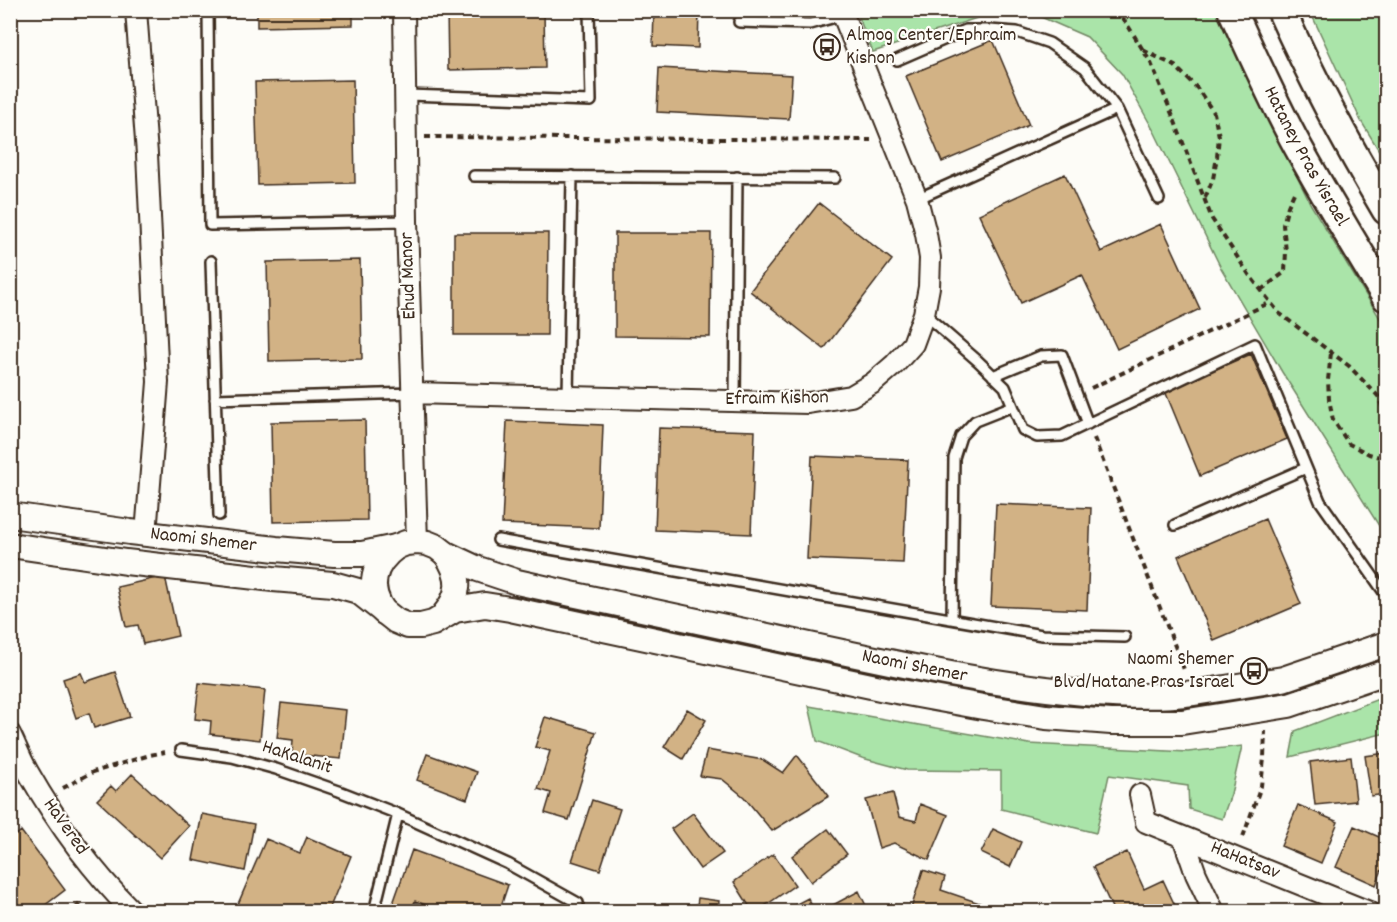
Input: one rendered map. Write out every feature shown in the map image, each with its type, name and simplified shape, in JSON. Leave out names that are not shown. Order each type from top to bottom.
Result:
[{"type":"main road","name":"Hataney Pras Yisrael","points":[[1232,10],[1297,146],[1386,297]]},
{"type":"main road","points":[[1281,10],[1336,124],[1386,210]]},
{"type":"street","points":[[136,10],[147,154],[158,381],[146,534]]},
{"type":"street","name":"Ehud Manor","points":[[404,10],[407,220],[413,393],[406,544]]},
{"type":"street","name":"Efraim Kishon","points":[[413,393],[808,403],[851,396],[873,383],[895,364],[913,344],[924,314],[929,287],[930,258],[916,199],[842,13]]},
{"type":"street","name":"Naomi Shemer","points":[[10,515],[146,534],[334,554],[362,554],[406,544],[427,543],[478,569],[517,582],[891,663],[1049,690],[1113,695],[1180,695],[1283,679],[1386,644]]},
{"type":"street","points":[[386,614],[378,603],[374,578],[378,565],[386,554],[406,544]]},
{"type":"street","name":"Naomi Shemer","points":[[10,545],[126,562],[333,584],[358,591],[386,614],[408,626],[433,623],[455,610],[485,606],[510,609],[885,689],[1046,717],[1111,722],[1182,722],[1289,705],[1386,672]]},
{"type":"street","points":[[443,616],[452,606],[457,593],[458,579],[454,566],[446,554]]},
{"type":"street","name":"HaVered","points":[[10,734],[27,771],[62,827],[103,880],[134,912]]},
{"type":"street","name":"HaHatsav","points":[[1140,795],[1146,822],[1369,912]]},
{"type":"street","points":[[1183,837],[1214,912]]},
{"type":"lane","points":[[208,10],[210,225],[407,220]]},
{"type":"lane","points":[[406,95],[591,101],[589,10]]},
{"type":"lane","points":[[739,22],[810,24],[842,13]]},
{"type":"lane","points":[[897,60],[966,30],[1017,32],[1049,44],[1085,68],[1117,109],[1160,199]]},
{"type":"lane","points":[[916,199],[1117,109]]},
{"type":"lane","points":[[474,176],[835,178]]},
{"type":"lane","points":[[568,396],[572,176]]},
{"type":"lane","points":[[735,402],[737,177]]},
{"type":"lane","points":[[211,261],[219,515]]},
{"type":"lane","points":[[924,314],[1005,387],[1023,430],[1037,437],[1062,436],[1255,344],[1320,501],[1386,595]]},
{"type":"lane","points":[[993,376],[1041,356],[1062,355],[1088,424]]},
{"type":"lane","points":[[215,399],[413,393]]},
{"type":"lane","points":[[952,619],[954,458],[961,436],[975,422],[1014,406]]},
{"type":"lane","points":[[1175,525],[1306,468]]},
{"type":"lane","points":[[498,540],[1042,635],[1125,637]]},
{"type":"lane","name":"HaKalanit","points":[[181,750],[232,757],[276,769],[339,790],[398,814],[508,864],[578,903],[577,912]]},
{"type":"lane","points":[[374,912],[398,814]]},
{"type":"path","points":[[1116,10],[1151,63],[1212,219],[1279,313],[1349,366],[1378,396],[1386,417]]},
{"type":"path","points":[[1143,50],[1175,66],[1197,88],[1214,113],[1219,136],[1217,157],[1213,179],[1204,199]]},
{"type":"path","points":[[406,137],[893,140]]},
{"type":"path","points":[[1261,290],[1285,272],[1286,251],[1283,225],[1288,206],[1294,193],[1314,174]]},
{"type":"path","points":[[1077,395],[1270,302]]},
{"type":"path","points":[[1331,353],[1328,380],[1333,420],[1349,444],[1386,459]]},
{"type":"path","points":[[1088,424],[1194,693]]},
{"type":"path","points":[[1235,858],[1261,786],[1266,735],[1263,710]]},
{"type":"path","points":[[44,798],[93,772],[150,754],[181,750]]},
{"type":"green space","points":[[856,11],[1217,11],[1311,205],[1386,328],[1386,537],[1282,372],[1221,268],[1155,133],[1122,74],[1087,37],[1041,17],[992,13],[873,52]]},
{"type":"green space","points":[[1310,11],[1386,11],[1386,162],[1361,121]]},
{"type":"green space","points":[[1386,696],[1386,733],[1290,757],[1295,731]]},
{"type":"green space","points":[[809,706],[1029,744],[1188,752],[1242,746],[1231,794],[1222,819],[1189,809],[1188,786],[1109,775],[1096,833],[1001,809],[1001,771],[907,770],[862,758],[817,741]]},
{"type":"building","points":[[257,10],[353,10],[353,25],[257,27]]},
{"type":"building","points":[[447,10],[544,10],[545,68],[448,70]]},
{"type":"building","points":[[654,10],[699,10],[698,48],[653,46]]},
{"type":"building","points":[[993,40],[1029,125],[942,162],[906,76]]},
{"type":"building","points":[[659,68],[792,75],[789,119],[657,112]]},
{"type":"building","points":[[353,80],[355,183],[258,185],[255,82]]},
{"type":"building","points":[[1065,174],[1101,252],[1161,224],[1200,309],[1117,349],[1082,275],[1021,303],[979,214]]},
{"type":"building","points":[[819,203],[892,260],[824,349],[750,291]]},
{"type":"building","points":[[454,233],[548,233],[547,335],[454,335]]},
{"type":"building","points":[[615,233],[711,233],[710,337],[615,336]]},
{"type":"building","points":[[360,260],[362,359],[269,361],[267,262]]},
{"type":"building","points":[[1251,354],[1287,439],[1200,476],[1165,391]]},
{"type":"building","points":[[365,420],[367,520],[273,522],[271,422]]},
{"type":"building","points":[[507,421],[603,425],[599,528],[502,524]]},
{"type":"building","points":[[659,428],[755,431],[751,534],[655,530]]},
{"type":"building","points":[[812,456],[908,460],[903,563],[807,559]]},
{"type":"building","points":[[996,504],[1091,508],[1087,610],[991,606]]},
{"type":"building","points":[[1265,519],[1301,604],[1214,641],[1178,556]]},
{"type":"building","points":[[165,576],[178,636],[143,644],[138,625],[126,627],[117,587]]},
{"type":"building","points":[[115,672],[130,717],[94,728],[89,713],[76,718],[63,679],[81,673],[85,682]]},
{"type":"building","points":[[199,683],[265,690],[260,740],[210,734],[211,721],[195,719]]},
{"type":"building","points":[[281,703],[346,710],[341,759],[292,754],[293,740],[277,738]]},
{"type":"building","points":[[687,709],[706,720],[683,759],[664,747]]},
{"type":"building","points":[[545,717],[596,732],[569,820],[545,813],[551,793],[538,789],[550,751],[535,747]]},
{"type":"building","points":[[707,750],[763,760],[783,773],[797,755],[829,796],[772,831],[744,797],[722,779],[700,776]]},
{"type":"building","points":[[1386,753],[1386,794],[1371,796],[1365,756]]},
{"type":"building","points":[[427,754],[477,772],[467,799],[417,780]]},
{"type":"building","points":[[1351,757],[1356,801],[1315,805],[1310,762]]},
{"type":"building","points":[[132,774],[189,826],[160,858],[97,800],[111,786],[116,791]]},
{"type":"building","points":[[893,793],[899,817],[916,821],[920,804],[948,815],[929,860],[894,843],[879,848],[866,800]]},
{"type":"building","points":[[592,800],[620,809],[600,870],[572,861]]},
{"type":"building","points":[[1298,805],[1338,822],[1321,863],[1281,846]]},
{"type":"building","points":[[693,813],[723,853],[700,869],[671,829]]},
{"type":"building","points":[[202,814],[254,824],[245,871],[193,860]]},
{"type":"building","points":[[1354,826],[1386,840],[1386,859],[1376,885],[1336,867]]},
{"type":"building","points":[[828,829],[847,854],[811,882],[792,856]]},
{"type":"building","points":[[993,829],[1021,842],[1010,867],[981,853]]},
{"type":"building","points":[[21,831],[65,890],[36,912],[10,912],[10,840]]},
{"type":"building","points":[[307,837],[351,856],[328,912],[255,912],[238,904],[266,839],[300,853]]},
{"type":"building","points":[[412,850],[508,885],[499,912],[445,912],[415,901],[411,912],[390,912]]},
{"type":"building","points":[[1127,852],[1144,889],[1163,880],[1178,912],[1114,912],[1093,867]]},
{"type":"building","points":[[773,854],[795,885],[753,912],[734,882]]},
{"type":"building","points":[[923,870],[945,877],[941,890],[997,909],[996,912],[910,912]]},
{"type":"building","points":[[859,891],[869,912],[820,912]]},
{"type":"building","points":[[698,898],[719,901],[718,912],[696,912]]},
{"type":"building","points":[[808,898],[815,912],[785,912],[785,910]]},
{"type":"building","points":[[78,904],[85,912],[70,912]]},
{"type":"place","name":"Almog Center/Ephraim Kishon","points":[[827,47]]},
{"type":"place","name":"Naomi Shemer Blvd/Hatane Pras Israel","points":[[1254,671]]}]
